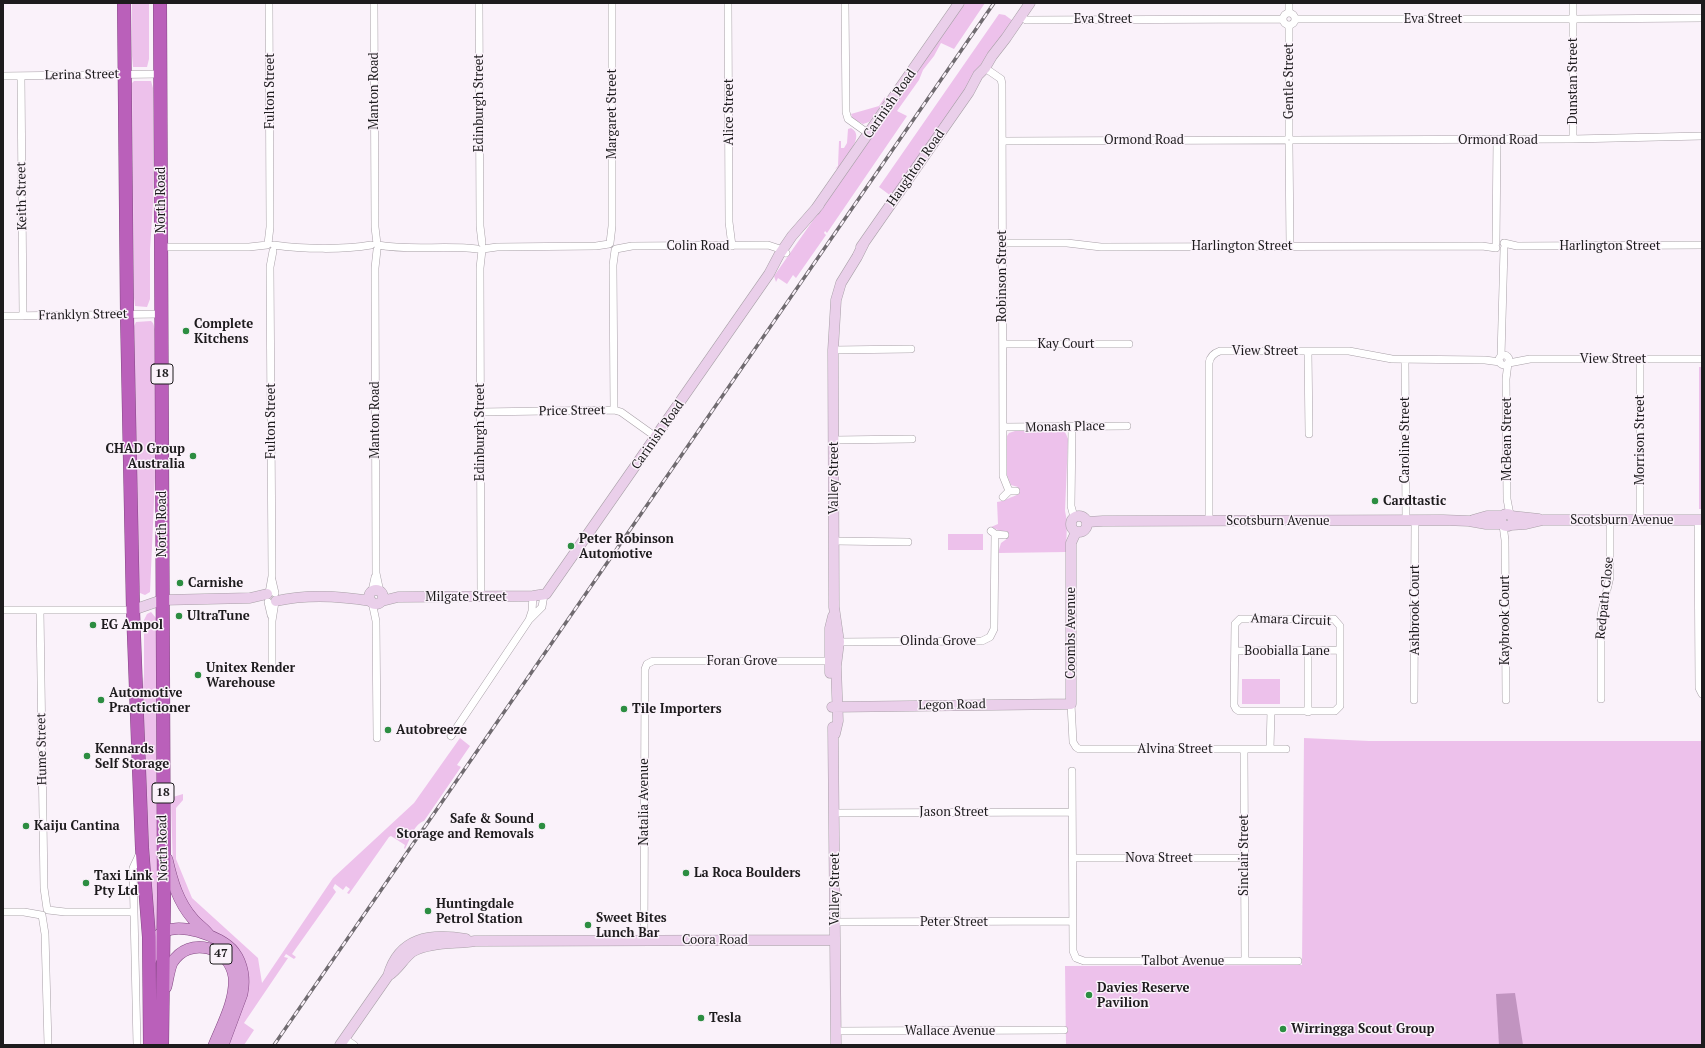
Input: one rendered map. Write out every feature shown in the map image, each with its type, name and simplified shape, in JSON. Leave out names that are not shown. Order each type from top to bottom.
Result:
[{"type":"highway","name":"North Road","points":[[124,3],[127,315],[133,610],[142,848],[150,963],[150,1045]]},
{"type":"highway","name":"North Road","points":[[160,3],[164,930],[162,1045]]},
{"type":"main road","points":[[163,841],[177,894],[194,920],[210,936]]},
{"type":"main road","name":"47","points":[[164,930],[170,928],[183,929],[210,936],[222,942],[234,952],[242,967],[244,976],[242,994],[223,1045]]},
{"type":"main road","points":[[150,963],[157,948],[159,935],[164,930]]},
{"type":"main road","name":"47","points":[[162,1005],[171,966],[181,953],[190,948],[201,947],[211,948],[221,954],[230,966],[234,977],[234,988],[232,999],[214,1045]]},
{"type":"street","name":"Fulton Street","points":[[269,3],[272,666]]},
{"type":"street","name":"Manton Road","points":[[374,3],[377,738]]},
{"type":"street","name":"Edinburgh Street","points":[[478,3],[481,597]]},
{"type":"street","name":"Margaret Street","points":[[612,3],[614,410]]},
{"type":"street","name":"Alice Street","points":[[728,3],[729,246]]},
{"type":"street","points":[[845,3],[846,112],[848,119],[869,134]]},
{"type":"street","name":"Carinish Road","points":[[451,736],[529,620],[542,607],[544,595],[552,587],[959,3]]},
{"type":"street","name":"Haughton Road","points":[[834,294],[864,244],[969,92],[988,70],[1004,47],[1006,38],[1030,3]]},
{"type":"street","points":[[1289,3],[1289,12]]},
{"type":"street","name":"Dunstan Street","points":[[1573,3],[1573,139]]},
{"type":"street","points":[[1289,12],[1294,15],[1296,19],[1293,24],[1289,26],[1285,24],[1283,19],[1284,15],[1289,12]]},
{"type":"street","name":"Eva Street","points":[[1021,16],[1026,20],[1283,19]]},
{"type":"street","name":"Eva Street","points":[[1296,19],[1702,18]]},
{"type":"street","name":"Gentle Street","points":[[1289,26],[1290,246]]},
{"type":"street","name":"Robinson Street","points":[[988,70],[1002,81],[1003,476],[1013,492],[1003,497]]},
{"type":"street","name":"Lerina Street","points":[[3,76],[161,74]]},
{"type":"street","name":"Keith Street","points":[[21,76],[23,316]]},
{"type":"street","name":"Ormond Road","points":[[1002,141],[1497,140],[1702,136]]},
{"type":"street","name":"McBean Street","points":[[1497,140],[1497,227],[1502,265],[1502,340],[1506,379],[1506,520]]},
{"type":"street","name":"Harlington Street","points":[[1002,243],[1067,243],[1101,247],[1702,245]]},
{"type":"street","name":"Colin Road","points":[[161,247],[763,246],[783,254]]},
{"type":"street","name":"Valley Street","points":[[834,294],[833,661],[836,682],[835,707],[838,721],[835,734],[836,1045]]},
{"type":"street","name":"Franklyn Street","points":[[3,316],[162,314]]},
{"type":"street","name":"Kay Court","points":[[1003,344],[1129,344]]},
{"type":"street","points":[[833,350],[911,349]]},
{"type":"street","name":"View Street","points":[[1209,521],[1209,363],[1211,357],[1220,351],[1353,351],[1387,359],[1405,360],[1702,359]]},
{"type":"street","points":[[1308,351],[1308,434]]},
{"type":"street","name":"Morrison Street","points":[[1640,359],[1640,520]]},
{"type":"street","name":"Caroline Street","points":[[1405,360],[1410,521]]},
{"type":"street","name":"Price Street","points":[[480,412],[614,410],[620,412],[656,437]]},
{"type":"street","name":"Monash Place","points":[[1003,427],[1127,426]]},
{"type":"street","points":[[1072,427],[1071,506],[1074,517],[1071,521],[1071,526],[1076,532],[1084,530],[1087,522],[1082,516],[1074,517]]},
{"type":"street","points":[[834,440],[912,439]]},
{"type":"street","name":"Scotsburn Avenue","points":[[1087,522],[1469,521],[1486,524],[1506,520],[1526,524],[1543,520],[1700,520]]},
{"type":"street","name":"Kaybrook Court","points":[[1506,520],[1506,700]]},
{"type":"street","name":"Redpath Close","points":[[1601,699],[1601,615],[1610,577],[1610,520]]},
{"type":"street","points":[[1700,520],[1699,688],[1702,694]]},
{"type":"street","name":"Ashbrook Court","points":[[1410,521],[1414,700]]},
{"type":"street","name":"Coombs Avenue","points":[[1072,736],[1071,543],[1076,532]]},
{"type":"street","name":"Olinda Grove","points":[[834,642],[982,641],[990,637],[994,629],[993,533],[1005,535]]},
{"type":"street","points":[[834,541],[908,542]]},
{"type":"street","points":[[533,596],[544,595]]},
{"type":"street","name":"Carinish Road","points":[[529,620],[532,611],[533,596]]},
{"type":"street","name":"Milgate Street","points":[[133,610],[162,600],[272,597],[533,596]]},
{"type":"street","points":[[3,610],[133,610]]},
{"type":"street","name":"Hume Street","points":[[40,610],[48,1045]]},
{"type":"street","name":"Amara Circuit","points":[[1240,619],[1334,619],[1340,626],[1340,706],[1335,712],[1239,711],[1234,705],[1235,651],[1235,624],[1240,619]]},
{"type":"street","name":"Boobialla Lane","points":[[1235,651],[1340,650]]},
{"type":"street","points":[[1308,651],[1308,712]]},
{"type":"street","name":"Foran Grove","points":[[647,664],[653,661],[833,661]]},
{"type":"street","name":"Natalia Avenue","points":[[644,940],[645,669],[647,664]]},
{"type":"street","name":"Legon Road","points":[[835,707],[1071,704]]},
{"type":"street","points":[[1270,749],[1271,712]]},
{"type":"street","name":"Alvina Street","points":[[1072,736],[1074,745],[1083,750],[1286,750]]},
{"type":"street","name":"Sinclair Street","points":[[1244,749],[1245,961]]},
{"type":"street","points":[[1072,771],[1072,921]]},
{"type":"street","name":"Jason Street","points":[[835,813],[1072,812]]},
{"type":"street","name":"North Road","points":[[137,1045],[133,868],[142,848]]},
{"type":"street","name":"Nova Street","points":[[1073,858],[1244,858]]},
{"type":"street","points":[[3,912],[134,912]]},
{"type":"street","name":"Peter Street","points":[[835,922],[1072,921]]},
{"type":"street","name":"Talbot Avenue","points":[[1072,921],[1073,951],[1076,958],[1084,961],[1298,961]]},
{"type":"street","name":"Coora Road","points":[[343,1042],[388,976],[395,972],[421,943],[475,941],[835,940]]},
{"type":"street","points":[[135,948],[150,963]]},
{"type":"street","name":"Wallace Avenue","points":[[836,1031],[1064,1030]]},
{"type":"street","points":[[343,1042],[354,1045]]},
{"type":"shaded area","points":[[132,3],[149,3],[149,59],[147,67],[133,67]]},
{"type":"shaded area","points":[[965,3],[985,3],[954,49],[941,43],[934,56],[923,70],[919,80],[897,111],[907,116],[827,233],[825,231],[824,233],[826,235],[796,278],[793,275],[787,284],[778,278],[776,282],[774,276]]},
{"type":"shaded area","points":[[999,14],[1005,15],[1013,21],[891,196],[879,187]]},
{"type":"shaded area","points":[[134,81],[151,81],[153,88],[153,204],[150,249],[150,299],[147,307],[135,306],[134,298],[132,83]]},
{"type":"shaded area","points":[[885,97],[886,99],[869,122],[863,124],[853,119],[851,114],[879,106]]},
{"type":"shaded area","points":[[851,128],[855,132],[856,136],[853,147],[839,167],[835,169],[838,166],[839,141],[841,141],[841,148],[844,148],[847,143],[848,129]]},
{"type":"shaded area","points":[[151,321],[155,329],[155,478],[150,592],[145,595],[140,593],[139,587],[134,326],[136,322]]},
{"type":"shaded area","points":[[1699,367],[1702,367],[1702,509],[1699,509]]},
{"type":"shaded area","points":[[1063,430],[1068,439],[1065,511],[1067,521],[1066,552],[998,553],[1001,543],[1008,538],[1007,531],[1000,531],[991,527],[998,524],[997,502],[1019,494],[1018,487],[1011,485],[1007,475],[1007,436],[1009,433],[1015,431]]},
{"type":"shaded area","points":[[948,534],[983,534],[983,550],[948,550]]},
{"type":"shaded area","points":[[151,612],[156,618],[157,790],[160,921],[156,936],[149,895],[142,701],[144,674],[144,620],[147,614]]},
{"type":"shaded area","points":[[1242,679],[1280,679],[1280,704],[1242,704]]},
{"type":"shaded area","points":[[460,738],[470,746],[457,765],[461,767],[424,821],[414,829],[405,849],[405,845],[391,836],[389,837],[349,894],[347,893],[350,889],[346,886],[343,890],[335,884],[333,888],[336,892],[292,954],[296,957],[294,959],[286,954],[284,957],[288,958],[244,1023],[254,1030],[244,1045],[229,1045],[246,998],[247,974],[195,915],[183,896],[173,869],[171,801],[173,797],[183,794],[183,800],[176,808],[176,859],[192,898],[258,958],[262,983],[333,878],[414,803]]},
{"type":"shaded area","points":[[1304,738],[1369,741],[1702,741],[1702,1045],[1066,1045],[1065,966],[1302,965]]},
{"type":"shaded area","points":[[1515,993],[1523,1045],[1499,1045],[1496,994]]},
{"type":"railway","points":[[274,1045],[994,3]]},
{"type":"place","name":"Complete Kitchens","points":[[186,331]]},
{"type":"place","name":"CHAD Group Australia","points":[[193,456]]},
{"type":"place","name":"Cardtastic","points":[[1375,501]]},
{"type":"place","name":"Peter Robinson Automotive","points":[[571,546]]},
{"type":"place","name":"Carnishe","points":[[180,583]]},
{"type":"place","name":"UltraTune","points":[[179,616]]},
{"type":"place","name":"EG Ampol","points":[[93,625]]},
{"type":"place","name":"Unitex Render Warehouse","points":[[198,675]]},
{"type":"place","name":"Automotive Practictioner","points":[[101,700]]},
{"type":"place","name":"Tile Importers","points":[[624,709]]},
{"type":"place","name":"Autobreeze","points":[[388,730]]},
{"type":"place","name":"Kennards Self Storage","points":[[87,756]]},
{"type":"place","name":"Kaiju Cantina","points":[[26,826]]},
{"type":"place","name":"Safe & Sound Storage and Removals","points":[[542,826]]},
{"type":"place","name":"La Roca Boulders","points":[[686,873]]},
{"type":"place","name":"Taxi Link Pty Ltd","points":[[86,883]]},
{"type":"place","name":"Huntingdale Petrol Station","points":[[428,911]]},
{"type":"place","name":"Sweet Bites Lunch Bar","points":[[588,925]]},
{"type":"place","name":"Davies Reserve Pavilion","points":[[1089,995]]},
{"type":"place","name":"Tesla","points":[[701,1018]]},
{"type":"place","name":"Wirringga Scout Group","points":[[1283,1029]]}]
